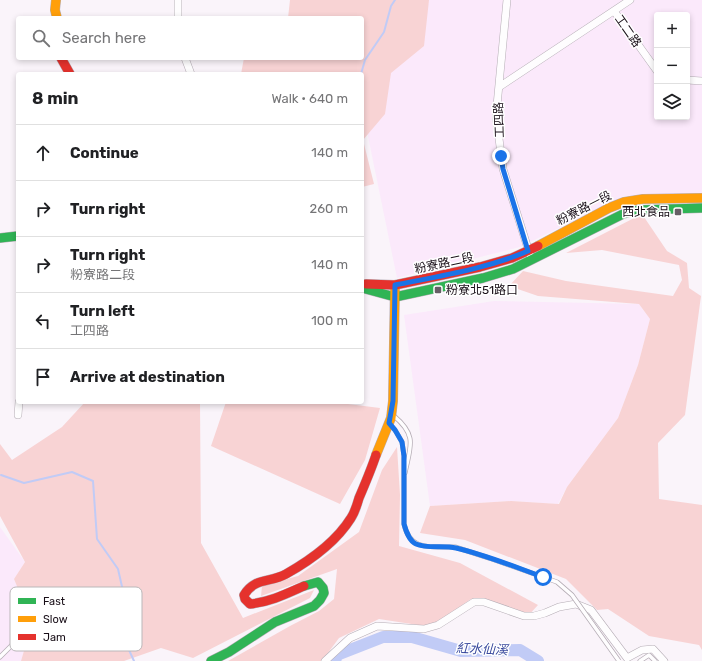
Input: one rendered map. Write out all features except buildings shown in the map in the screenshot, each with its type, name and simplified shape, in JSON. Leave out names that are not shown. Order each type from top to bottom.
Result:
[{"type":"main road","points":[[56,0],[55,10],[56,16]]},
{"type":"main road","points":[[62,60],[69,72]]},
{"type":"main road","name":"粉寮路一段","points":[[528,251],[609,208],[624,202],[644,199],[702,198]]},
{"type":"main road","name":"粉寮路一段","points":[[532,260],[623,214],[638,210],[702,208]]},
{"type":"main road","points":[[0,238],[16,236]]},
{"type":"main road","name":"粉寮路二段","points":[[364,283],[395,285],[480,267],[512,258],[528,251]]},
{"type":"main road","name":"粉寮路二段","points":[[364,289],[395,297],[483,278],[513,269],[532,260]]},
{"type":"main road","points":[[211,661],[229,652],[275,622],[314,606],[324,593],[323,588],[318,582],[260,603],[250,604],[245,599],[244,595],[251,584],[282,576],[324,549],[344,529],[352,517],[390,419],[393,401],[395,285]]},
{"type":"street","points":[[178,0],[178,16]]},
{"type":"street","name":"工四路","points":[[507,0],[496,116],[503,169],[532,260]]},
{"type":"street","points":[[499,87],[630,0]]},
{"type":"street","name":"工二路","points":[[614,11],[654,68]]},
{"type":"street","points":[[186,60],[190,72]]},
{"type":"street","points":[[690,80],[702,81]]},
{"type":"street","points":[[18,415],[19,404]]},
{"type":"street","points":[[325,661],[350,638],[377,626],[424,629],[438,625],[474,602],[484,602],[524,616],[534,616],[559,607],[576,604],[591,610],[627,658],[642,650],[653,649],[664,661]]},
{"type":"lane","points":[[390,419],[407,431],[411,440],[404,482]]},
{"type":"lane","points":[[390,419],[402,442],[404,524],[410,539],[415,544],[455,547],[557,582],[572,595],[619,661]]},
{"type":"lane","points":[[0,657],[10,647]]},
{"type":"lane","points":[[640,661],[649,655],[654,661]]},
{"type":"shaded area","points":[[290,0],[429,0],[424,46],[391,73],[385,114],[364,139],[364,72],[241,72],[244,60],[364,60],[364,16],[288,16]]},
{"type":"shaded area","points":[[407,0],[702,0],[702,193],[624,196],[520,247],[397,278],[364,117],[364,102]]},
{"type":"shaded area","points":[[364,144],[374,184],[364,186]]},
{"type":"shaded area","points":[[642,214],[667,251],[687,263],[689,288],[701,296],[685,415],[658,443],[659,499],[702,505],[702,650],[699,645],[649,636],[608,609],[597,610],[566,579],[465,540],[420,533],[430,506],[511,501],[559,504],[567,487],[618,418],[638,365],[650,319],[639,304],[538,296],[509,286],[523,271],[566,281],[673,296],[682,280],[679,265],[602,250],[566,253]]},
{"type":"shaded area","points":[[494,301],[639,304],[650,319],[638,365],[618,418],[567,487],[558,504],[511,501],[430,506],[404,315]]},
{"type":"shaded area","points":[[83,404],[200,404],[201,543],[243,618],[314,590],[310,598],[193,658],[161,648],[124,661],[21,661],[24,651],[142,651],[142,587],[17,587],[14,579],[25,562],[0,516],[0,444],[12,460],[62,427]]},
{"type":"shaded area","points":[[225,404],[348,404],[380,408],[365,460],[340,504],[211,446]]},
{"type":"shaded area","points":[[397,447],[400,495],[399,546],[460,563],[538,605],[527,617],[483,599],[471,599],[431,627],[379,619],[339,638],[322,661],[228,661],[319,611],[334,599],[337,569],[261,596],[262,586],[298,576],[359,532],[382,470]]},
{"type":"shaded area","points":[[0,527],[25,562],[14,579],[17,587],[10,587],[10,651],[24,651],[21,661],[0,661]]},
{"type":"waterway","points":[[362,72],[365,60],[384,32],[391,6],[395,0]]},
{"type":"waterway","points":[[1,475],[24,483],[72,472],[93,481],[97,539],[118,569],[122,587]]},
{"type":"waterway","name":"紅水仙溪","points":[[335,661],[337,655],[383,637],[412,637],[461,651],[520,650],[538,661]]},
{"type":"waterway","points":[[129,651],[134,661]]},
{"type":"traffic: fast","points":[[364,289],[395,297],[483,278],[513,269],[623,214],[638,210],[702,208]]},
{"type":"traffic: fast","points":[[0,238],[16,236]]},
{"type":"traffic: fast","points":[[211,661],[229,652],[275,622],[314,606],[324,593],[323,588],[318,582],[304,586]]},
{"type":"traffic: slow","points":[[56,0],[55,10],[56,16]]},
{"type":"traffic: slow","points":[[538,246],[609,208],[624,202],[643,199],[702,198]]},
{"type":"traffic: slow","points":[[376,455],[391,418],[393,401],[395,285]]},
{"type":"traffic: jam","points":[[62,60],[69,72]]},
{"type":"traffic: jam","points":[[366,284],[395,285],[480,267],[512,258],[538,246]]},
{"type":"traffic: jam","points":[[304,586],[278,597],[257,603],[250,604],[245,599],[244,595],[253,585],[280,577],[305,563],[338,535],[354,513],[376,455]]},
{"type":"place","name":"西北食品","points":[[678,212]]},
{"type":"place","name":"粉寮北51路口","points":[[438,290]]},
{"type":"route","points":[[501,156],[503,169],[528,251],[512,258],[480,267],[395,285],[393,401],[389,423],[399,435],[402,442],[404,456],[404,524],[410,539],[415,544],[455,547],[543,577]]}]
